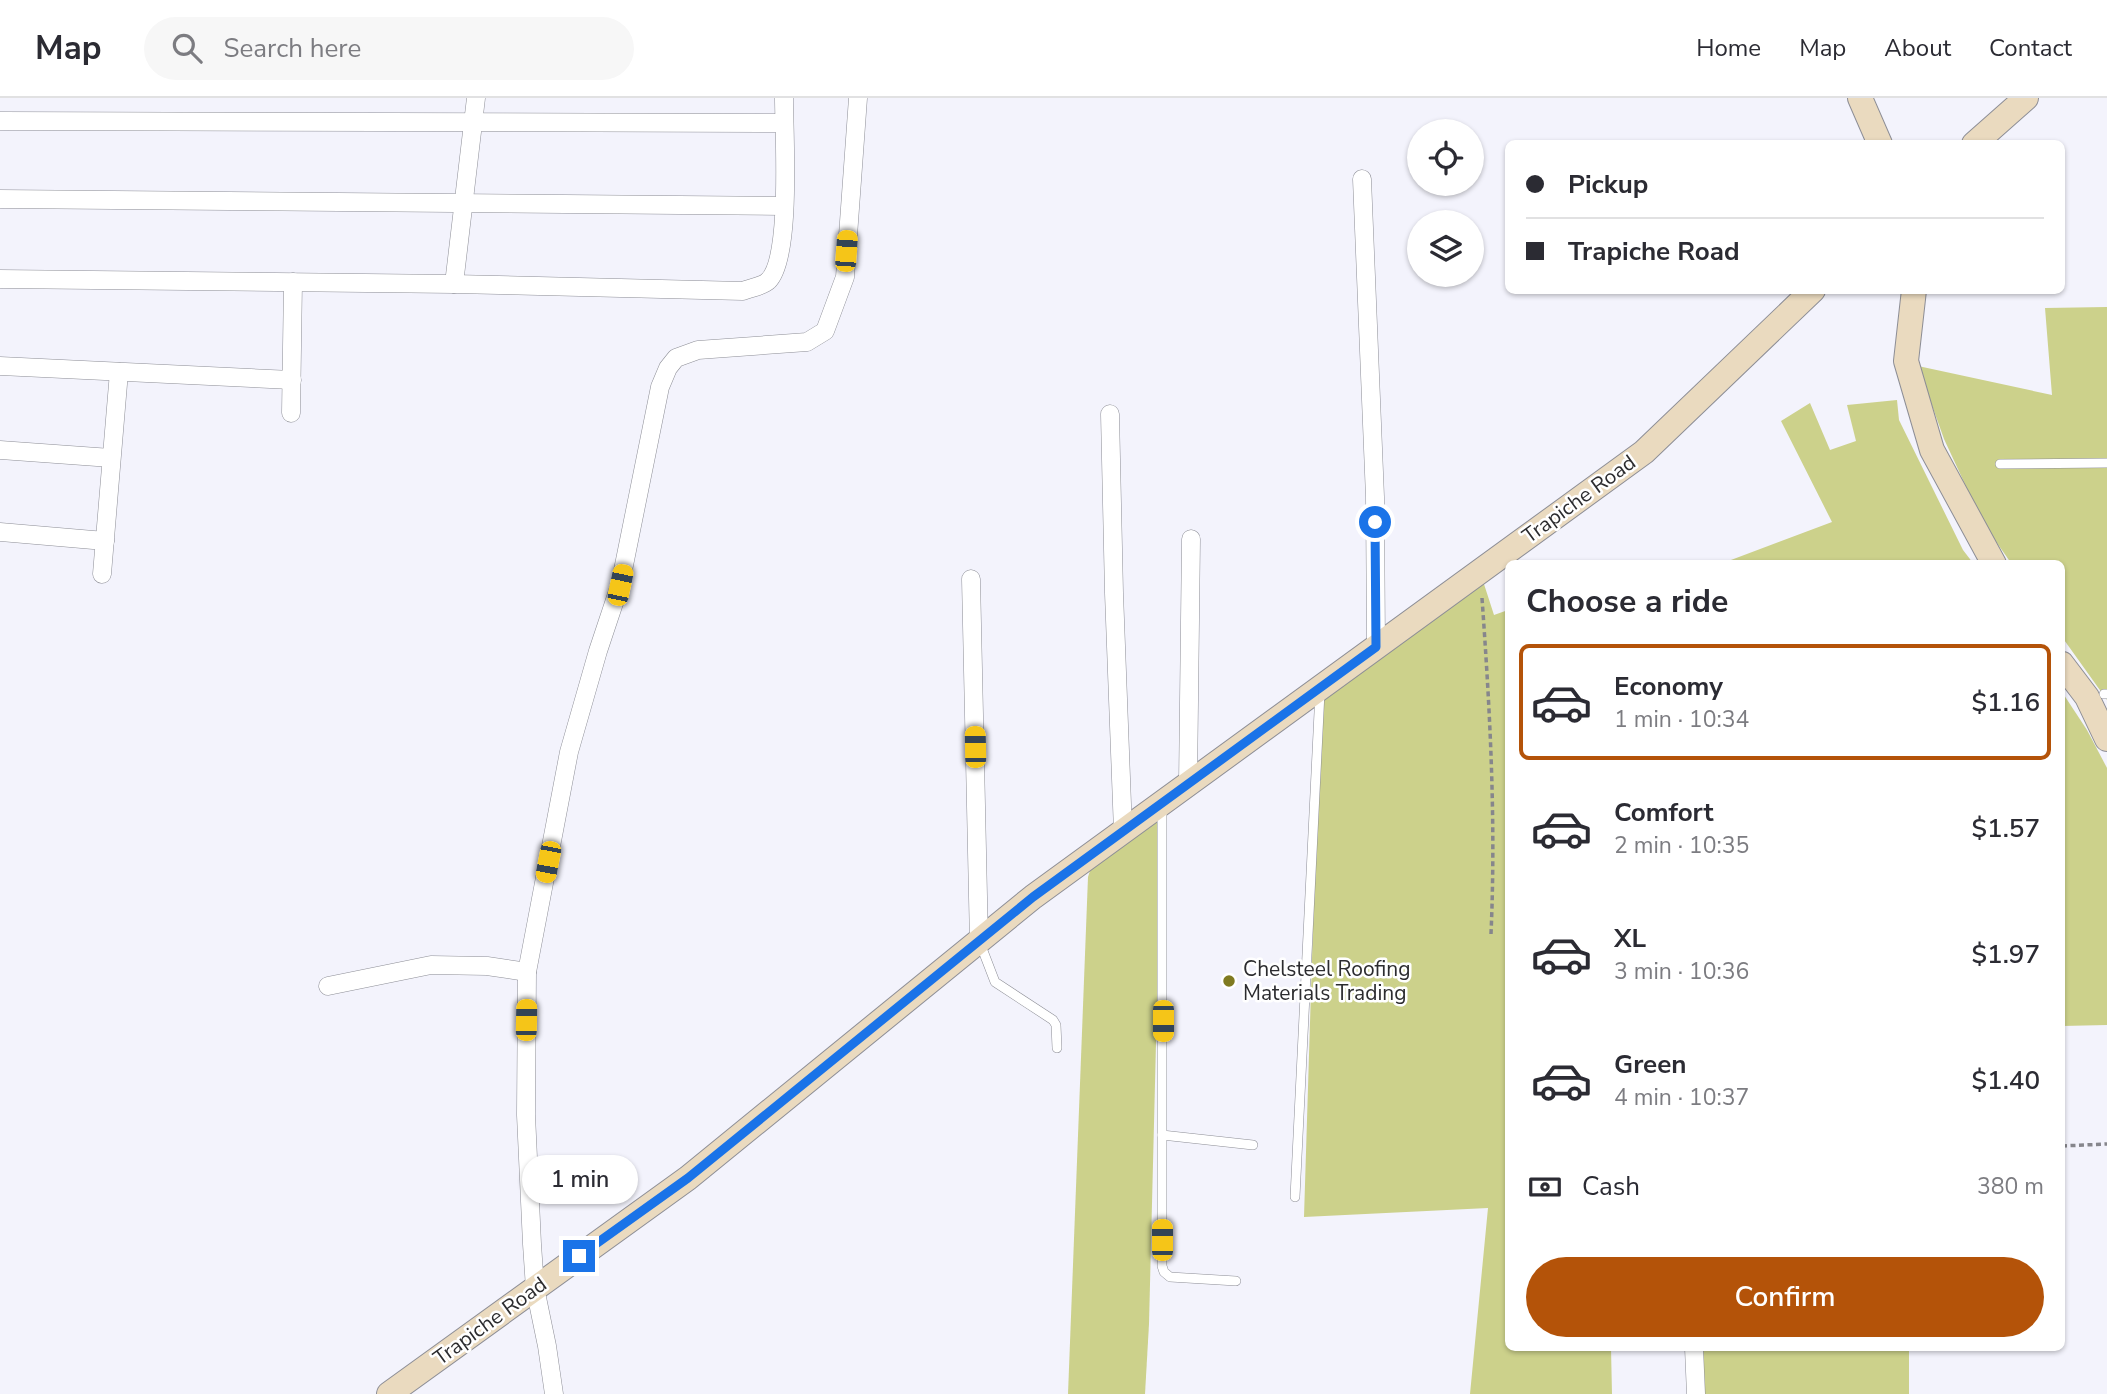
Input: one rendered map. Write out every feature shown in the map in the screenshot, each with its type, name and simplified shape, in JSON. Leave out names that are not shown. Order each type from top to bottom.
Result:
[{"type":"street","points":[[454,284],[476,98]]},
{"type":"street","points":[[0,279],[454,284],[743,291],[768,282],[779,264],[783,239],[784,98]]},
{"type":"street","points":[[554,1394],[536,1288],[526,1115],[527,972],[569,752],[620,585],[660,387],[668,368],[676,358],[698,350],[807,342],[825,331],[845,277],[858,98]]},
{"type":"street","points":[[1860,98],[1878,140]]},
{"type":"street","points":[[1978,140],[2026,98]]},
{"type":"street","points":[[0,121],[784,123]]},
{"type":"street","points":[[1362,178],[1375,497],[1376,647]]},
{"type":"street","points":[[0,199],[783,206]]},
{"type":"street","points":[[291,413],[293,282]]},
{"type":"street","name":"Trapiche Road","points":[[389,1394],[688,1178],[1033,897],[1644,452],[1809,294]]},
{"type":"street","points":[[1914,294],[1906,361],[1932,450],[1992,560]]},
{"type":"street","points":[[0,366],[292,380]]},
{"type":"street","points":[[102,573],[119,372]]},
{"type":"street","points":[[1110,414],[1123,831]]},
{"type":"street","points":[[0,450],[111,458]]},
{"type":"street","points":[[0,533],[104,541]]},
{"type":"street","points":[[1188,784],[1191,538]]},
{"type":"street","points":[[971,579],[979,942]]},
{"type":"street","points":[[2065,668],[2087,697],[2107,739]]},
{"type":"street","points":[[328,986],[430,965],[487,965],[527,972]]},
{"type":"street","points":[[1694,1351],[1696,1394]]},
{"type":"lane","points":[[2000,464],[2107,463]]},
{"type":"lane","points":[[1295,1197],[1320,688]]},
{"type":"lane","points":[[1162,803],[1164,1272],[1170,1277],[1236,1281]]},
{"type":"lane","points":[[979,942],[995,982],[1053,1020],[1056,1025],[1057,1048]]},
{"type":"lane","points":[[1162,1135],[1253,1145]]},
{"type":"path","points":[[1480,571],[1492,750],[1494,873],[1491,934]]},
{"type":"path","points":[[2065,1146],[2107,1144]]},
{"type":"green space","points":[[2107,307],[2107,700],[2065,641],[2065,560],[2009,560],[1983,523],[1944,439],[1918,366],[2052,395],[2045,308]]},
{"type":"green space","points":[[1897,400],[1899,420],[1963,550],[1971,560],[1731,560],[1832,522],[1781,421],[1810,403],[1830,450],[1856,441],[1847,405]]},
{"type":"green space","points":[[1483,581],[1494,615],[1505,611],[1505,1351],[1611,1351],[1612,1394],[1470,1394],[1488,1208],[1304,1217],[1320,699]]},
{"type":"green space","points":[[2065,697],[2107,768],[2107,1025],[2065,1026]]},
{"type":"green space","points":[[1162,803],[1145,1394],[1068,1394],[1088,877],[1096,852]]},
{"type":"green space","points":[[1695,1351],[1909,1351],[1909,1394],[1697,1394]]},
{"type":"place","name":"Chelsteel Roofing Materials Trading","points":[[1229,981]]},
{"type":"route","points":[[579,1256],[688,1178],[1033,897],[1376,647],[1375,522]]}]
